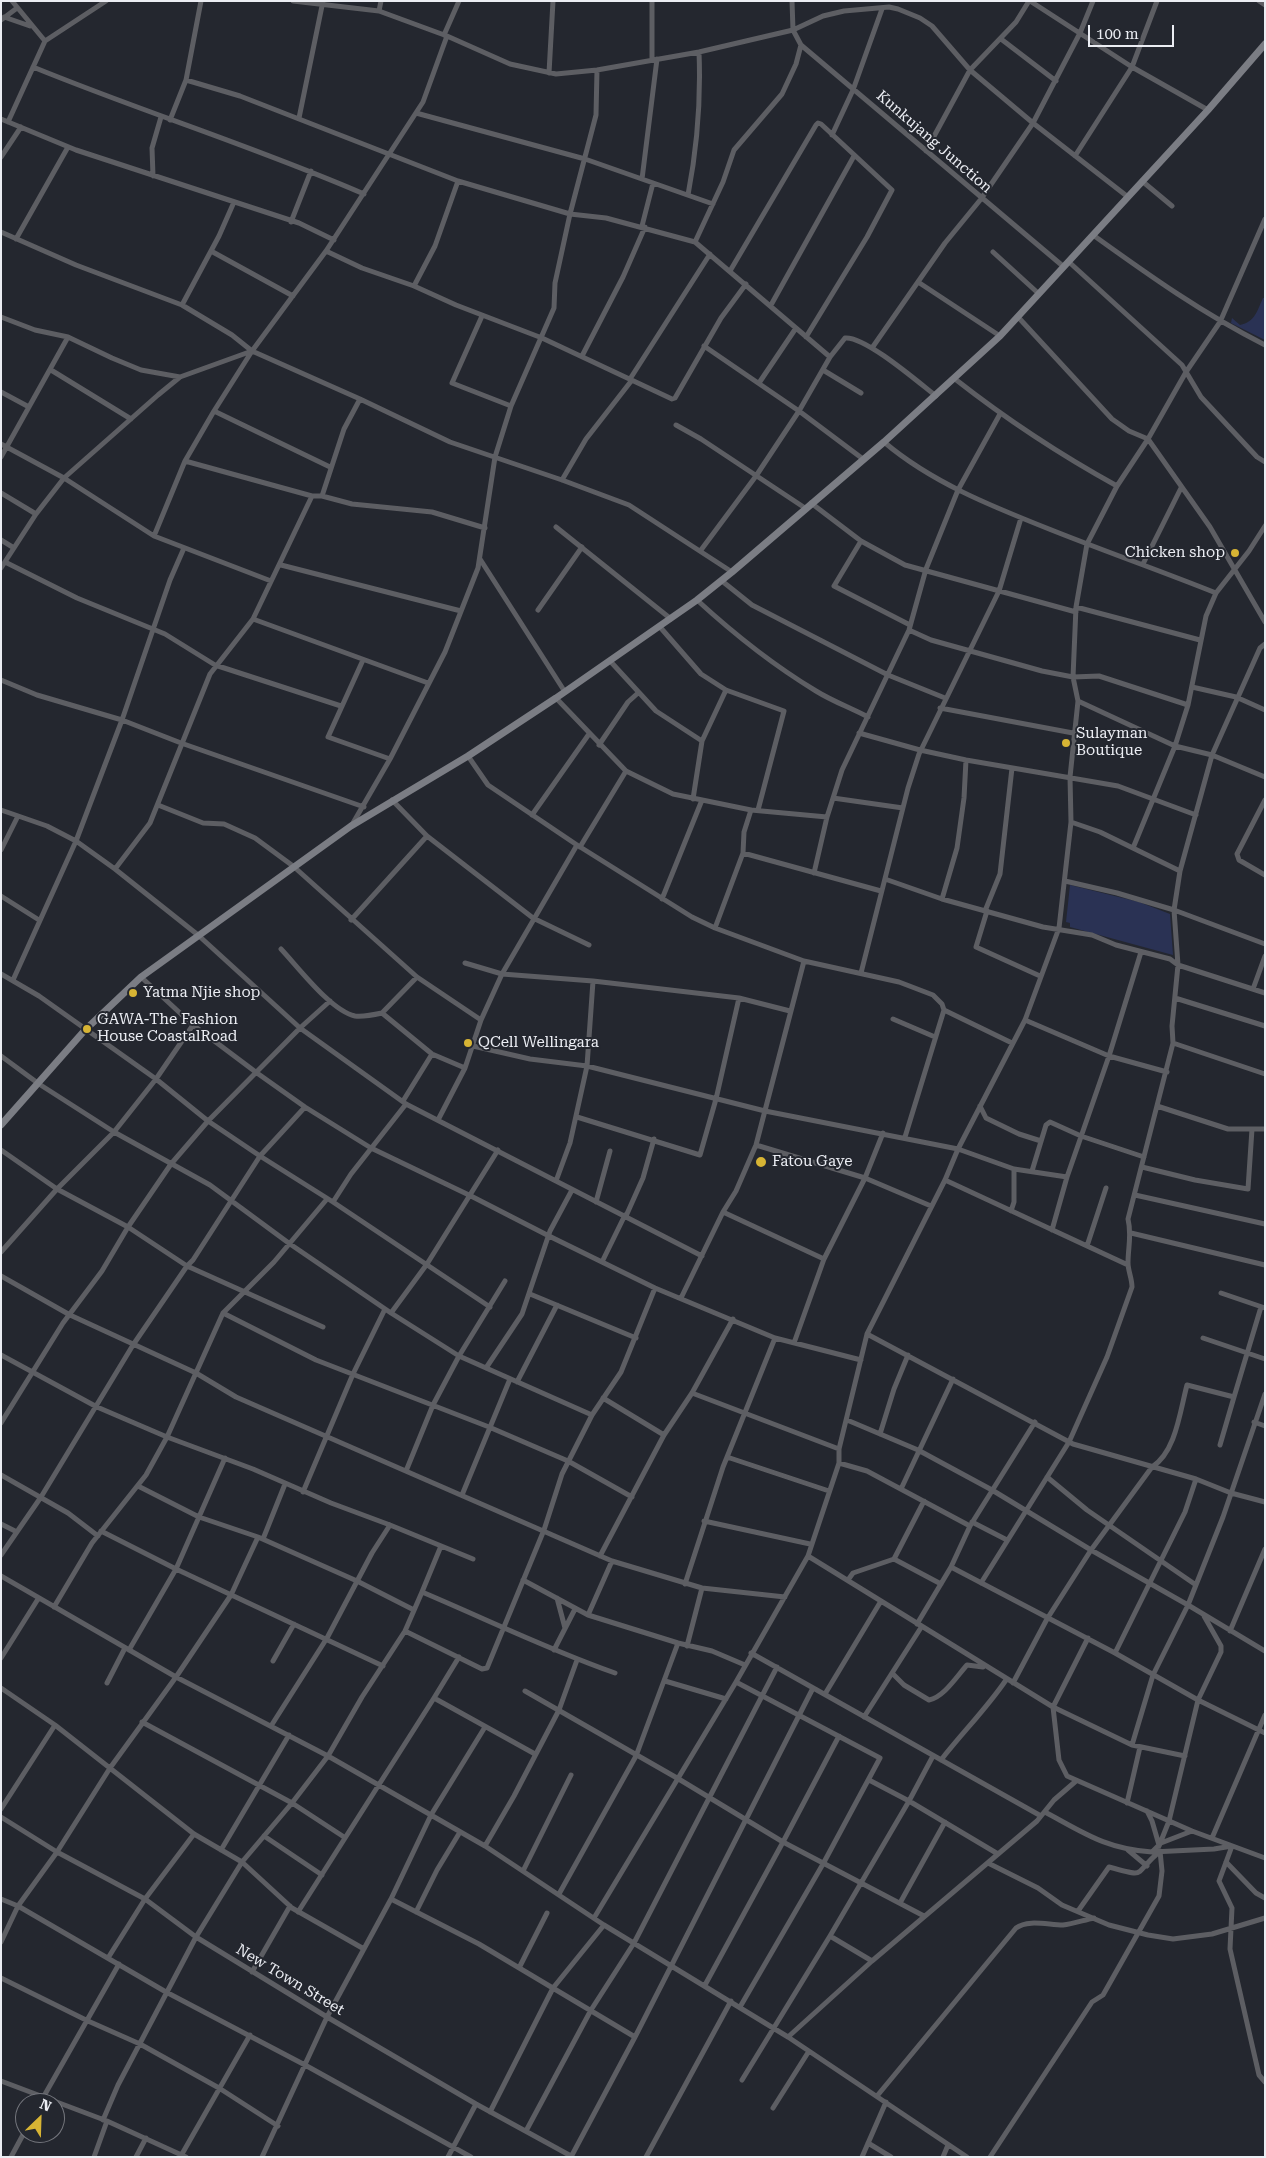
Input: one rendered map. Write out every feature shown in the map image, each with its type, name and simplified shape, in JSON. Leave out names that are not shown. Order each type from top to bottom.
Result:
[{"type":"street","points":[[8,122],[45,41],[106,1]]},
{"type":"street","points":[[170,120],[186,80],[201,1]]},
{"type":"street","points":[[294,1],[379,11],[446,36],[510,64],[549,74],[597,70],[699,52],[793,30],[823,16],[844,11],[882,9],[890,4],[920,18],[932,26],[970,70],[1074,156],[1128,197]]},
{"type":"street","points":[[379,11],[380,1]]},
{"type":"street","points":[[154,536],[185,462],[214,411],[252,351],[334,240],[423,102],[459,1]]},
{"type":"street","points":[[549,74],[553,1]]},
{"type":"street","points":[[642,179],[654,59],[652,1]]},
{"type":"street","points":[[792,1],[793,30]]},
{"type":"street","points":[[926,151],[970,70],[1001,40],[1016,22],[1029,1],[1132,67],[1208,110]]},
{"type":"street","points":[[872,348],[945,242],[982,200],[1033,123],[1056,82],[1093,1]]},
{"type":"street","points":[[1074,156],[1132,67],[1157,1]]},
{"type":"street","points":[[1259,1],[1265,5]]},
{"type":"street","points":[[13,2],[45,41]]},
{"type":"street","points":[[299,118],[323,3]]},
{"type":"street","points":[[3,19],[17,8]]},
{"type":"street","points":[[832,135],[853,90],[882,9]]},
{"type":"street","points":[[3,19],[32,27]]},
{"type":"street","name":"Kunkujang Junction","points":[[793,30],[801,46],[982,200],[1066,264],[1182,365],[1201,397],[1257,457],[1265,462]]},
{"type":"street","points":[[1001,40],[1056,82]]},
{"type":"street","points":[[1,1125],[85,1030],[141,977],[351,826],[468,756],[611,662],[722,581],[884,442],[1000,336],[1208,110],[1265,44]]},
{"type":"street","points":[[695,242],[713,204],[734,150],[782,94],[796,64],[801,46]]},
{"type":"street","points":[[688,195],[694,165],[699,111],[699,52]]},
{"type":"street","points":[[33,67],[161,117],[240,143],[364,194]]},
{"type":"street","points":[[351,826],[364,807],[390,759],[445,652],[479,559],[495,457],[511,406],[554,308],[555,283],[570,214],[596,115],[597,70]]},
{"type":"street","points":[[186,80],[240,96],[458,181],[570,214],[606,218],[695,242],[771,304],[830,357]]},
{"type":"street","points":[[416,113],[585,159],[713,204]]},
{"type":"street","points":[[153,176],[152,148],[161,117]]},
{"type":"street","points":[[1,119],[68,147],[234,202],[291,222],[334,240]]},
{"type":"street","points":[[730,270],[816,125],[821,124],[892,190],[867,237],[806,337]]},
{"type":"street","points":[[1,157],[21,128]]},
{"type":"street","points":[[16,238],[68,147]]},
{"type":"street","points":[[771,304],[854,156]]},
{"type":"street","points":[[291,222],[311,171]]},
{"type":"street","points":[[414,286],[435,246],[458,181]]},
{"type":"street","points":[[1142,181],[1172,206]]},
{"type":"street","points":[[582,356],[623,277],[643,227],[653,183]]},
{"type":"street","points":[[182,305],[211,251],[234,202]]},
{"type":"street","points":[[594,1918],[726,1699],[808,1556],[810,1544],[839,1463],[839,1449],[867,1334],[945,1180],[958,1149],[1025,1020],[1059,928],[1071,822],[1070,777],[1078,701],[1073,677],[1076,609],[1087,544],[1117,486],[1148,440],[1186,372],[1220,322],[1265,219]]},
{"type":"street","points":[[1,232],[76,265],[182,305],[225,331],[252,351],[450,442],[562,480],[630,506],[701,550],[732,572]]},
{"type":"street","points":[[1259,234],[1265,237]]},
{"type":"street","points":[[1093,235],[1181,298],[1265,346]]},
{"type":"street","points":[[211,251],[293,296]]},
{"type":"street","points":[[326,251],[362,268],[414,286],[482,316],[542,338],[672,399],[675,398],[704,346],[746,284]]},
{"type":"street","points":[[993,252],[1039,294]]},
{"type":"street","points":[[562,480],[586,439],[631,379],[710,254]]},
{"type":"street","points":[[918,282],[1000,336]]},
{"type":"street","points":[[482,316],[452,383],[511,406]]},
{"type":"street","points":[[1,317],[35,330],[68,337],[141,370],[180,377]]},
{"type":"street","points":[[1018,317],[1112,419],[1129,431],[1148,440],[1210,527],[1265,622]]},
{"type":"street","points":[[759,382],[796,328]]},
{"type":"street","points":[[1,457],[68,337]]},
{"type":"street","points":[[701,550],[756,476],[799,411],[830,357],[845,338],[852,337],[872,348],[936,396]]},
{"type":"street","points":[[704,346],[759,382],[863,459]]},
{"type":"street","points":[[1,568],[36,514],[64,478],[131,419],[180,377],[252,351]]},
{"type":"street","points":[[51,370],[131,419]]},
{"type":"street","points":[[823,370],[862,393]]},
{"type":"street","points":[[955,378],[1000,414],[1074,462],[1117,486]]},
{"type":"street","points":[[1,392],[29,408]]},
{"type":"street","points":[[322,496],[344,429],[360,399]]},
{"type":"street","points":[[214,411],[330,468]]},
{"type":"street","points":[[814,873],[827,817],[842,770],[909,628],[926,570],[958,490],[1000,414]]},
{"type":"street","points":[[676,425],[862,541],[905,565],[999,591],[1200,640]]},
{"type":"street","points":[[884,442],[958,490],[1021,518],[1216,593]]},
{"type":"street","points":[[1,444],[64,478],[154,536],[272,581]]},
{"type":"street","points":[[185,462],[312,496],[322,496],[352,504],[432,512],[485,528]]},
{"type":"street","points":[[1143,564],[1181,488]]},
{"type":"street","points":[[1,493],[36,514]]},
{"type":"street","points":[[115,869],[144,831],[158,805],[181,743],[215,665],[253,619],[312,496]]},
{"type":"street","points":[[861,973],[873,932],[881,891],[920,750],[999,591],[1021,518]]},
{"type":"street","points":[[1133,848],[1175,746],[1188,705],[1206,616],[1216,593],[1249,551],[1265,526]]},
{"type":"street","points":[[556,527],[671,619]]},
{"type":"street","points":[[1,540],[14,548]]},
{"type":"street","points":[[862,541],[834,586],[931,640],[1042,672],[1073,677],[1099,676],[1188,705]]},
{"type":"street","points":[[538,610],[582,547]]},
{"type":"street","points":[[13,980],[76,841],[184,548]]},
{"type":"street","points":[[479,559],[565,692]]},
{"type":"street","points":[[5,562],[77,598],[165,634],[215,665],[341,706]]},
{"type":"street","points":[[281,564],[461,612]]},
{"type":"street","points":[[722,581],[752,604],[888,675],[945,698]]},
{"type":"street","points":[[697,600],[734,633],[776,664],[817,692],[868,717]]},
{"type":"street","points":[[253,619],[428,683]]},
{"type":"street","points":[[660,627],[701,674],[726,690],[784,711],[758,810]]},
{"type":"street","points":[[981,1583],[1069,1442],[1107,1357],[1132,1287],[1132,1277],[1128,1266],[1131,1233],[1128,1219],[1173,1043],[1171,1031],[1178,965],[1174,910],[1180,871],[1212,755],[1236,697],[1260,648],[1265,644]]},
{"type":"street","points":[[363,660],[328,737],[390,759]]},
{"type":"street","points":[[611,662],[656,711],[702,741]]},
{"type":"street","points":[[1,680],[37,695],[122,720],[181,743],[364,807]]},
{"type":"street","points":[[1192,687],[1236,697],[1265,710]]},
{"type":"street","points":[[693,799],[702,741],[726,690]]},
{"type":"street","points":[[598,745],[628,702],[638,693]]},
{"type":"street","points":[[556,698],[598,745],[626,772],[673,794],[751,810],[827,817]]},
{"type":"street","points":[[1078,701],[1175,746],[1212,755],[1265,777]]},
{"type":"street","points":[[940,708],[1074,733]]},
{"type":"street","points":[[859,733],[920,750],[966,760],[1118,786],[1196,815]]},
{"type":"street","points":[[532,815],[589,734]]},
{"type":"street","points":[[468,756],[488,785],[662,900],[715,928],[804,962],[899,982],[933,995],[942,1004],[944,1010],[905,1137]]},
{"type":"street","points":[[942,899],[957,848],[964,798],[966,760]]},
{"type":"street","points":[[1012,768],[1000,874],[986,911],[976,947],[1040,976]]},
{"type":"street","points":[[438,1120],[465,1068],[481,1020],[502,974],[533,918],[626,772]]},
{"type":"street","points":[[833,798],[904,808]]},
{"type":"street","points":[[392,800],[427,836],[533,918],[589,945]]},
{"type":"street","points":[[662,900],[702,800]]},
{"type":"street","points":[[1265,800],[1238,854],[1238,860],[1265,875]]},
{"type":"street","points":[[158,805],[203,823],[224,824],[234,827],[255,838],[293,866],[351,920],[417,977],[481,1020]]},
{"type":"street","points":[[1,810],[46,826],[76,841],[115,869],[198,935],[300,1028],[404,1102],[702,1256]]},
{"type":"street","points":[[715,928],[743,853],[744,832],[751,810]]},
{"type":"street","points":[[1,850],[18,816]]},
{"type":"street","points":[[1071,822],[1100,832],[1180,871]]},
{"type":"street","points":[[351,920],[427,836]]},
{"type":"street","points":[[743,853],[881,891]]},
{"type":"street","points":[[885,879],[942,899],[1042,927],[1059,928],[1092,935],[1116,945],[1170,959],[1178,965],[1265,993]]},
{"type":"street","points":[[1065,881],[1117,893],[1174,910],[1265,944]]},
{"type":"street","points":[[1,896],[39,920]]},
{"type":"street","points":[[281,949],[330,1001],[342,1010],[356,1016],[382,1013],[417,977]]},
{"type":"street","points":[[1052,1230],[1067,1177],[1109,1056],[1141,952]]},
{"type":"street","points":[[1253,989],[1265,956]]},
{"type":"street","points":[[681,1298],[736,1191],[756,1145],[804,962]]},
{"type":"street","points":[[465,963],[502,974],[593,981],[739,998],[790,1011]]},
{"type":"street","points":[[1,974],[39,996],[260,1156],[427,1264],[490,1308]]},
{"type":"street","points":[[141,977],[193,1025],[257,1073],[305,1107],[371,1148],[655,1288],[775,1338],[861,1360]]},
{"type":"street","points":[[556,1181],[570,1143],[587,1066],[593,981]]},
{"type":"street","points":[[577,1117],[654,1139],[700,1155],[716,1100],[739,998]]},
{"type":"street","points":[[1174,998],[1265,1026]]},
{"type":"street","points":[[1,1423],[70,1314],[102,1271],[128,1227],[171,1164],[208,1120],[300,1028],[330,1001]]},
{"type":"street","points":[[944,1010],[1012,1043]]},
{"type":"street","points":[[382,1013],[432,1054],[465,1068]]},
{"type":"street","points":[[893,1019],[935,1037]]},
{"type":"street","points":[[1025,1020],[1109,1056],[1167,1072]]},
{"type":"street","points":[[1,1252],[57,1189],[114,1132],[156,1079],[193,1025]]},
{"type":"street","points":[[1173,1043],[1265,1074]]},
{"type":"street","points":[[473,1046],[530,1059],[587,1066],[765,1111],[905,1137],[958,1149],[1014,1169],[1067,1177]]},
{"type":"street","points":[[333,1202],[404,1102],[432,1054]]},
{"type":"street","points":[[1,1056],[39,1084],[114,1132],[210,1186],[385,1310],[459,1356],[592,1415]]},
{"type":"street","points":[[980,1106],[986,1118],[1019,1134],[1041,1141]]},
{"type":"street","points":[[1158,1106],[1228,1129],[1265,1129]]},
{"type":"street","points":[[1,1555],[41,1497],[133,1345],[232,1202],[260,1156],[305,1107]]},
{"type":"street","points":[[1032,1171],[1046,1125],[1050,1122],[1081,1136],[1144,1157]]},
{"type":"street","points":[[1142,1167],[1248,1190],[1252,1129]]},
{"type":"street","points":[[794,1343],[824,1259],[865,1178],[883,1133]]},
{"type":"street","points":[[602,1262],[643,1178],[654,1139]]},
{"type":"street","points":[[756,1145],[865,1178],[931,1206]]},
{"type":"street","points":[[1,1150],[57,1189],[128,1227],[187,1266],[323,1327]]},
{"type":"street","points":[[391,1313],[427,1264],[498,1150]]},
{"type":"street","points":[[596,1202],[610,1151]]},
{"type":"street","points":[[1011,1211],[1014,1202],[1014,1169]]},
{"type":"street","points":[[945,1180],[1128,1266]]},
{"type":"street","points":[[1087,1246],[1106,1188]]},
{"type":"street","points":[[486,1368],[514,1326],[530,1294],[549,1236],[572,1190]]},
{"type":"street","points":[[1135,1195],[1265,1224]]},
{"type":"street","points":[[54,1607],[99,1533],[138,1486],[167,1437],[222,1313],[274,1262],[328,1199]]},
{"type":"street","points":[[724,1212],[824,1259]]},
{"type":"street","points":[[1131,1233],[1265,1265]]},
{"type":"street","points":[[1,1276],[70,1314],[196,1373],[236,1397],[612,1561],[702,1588],[785,1596]]},
{"type":"street","points":[[406,1471],[433,1405],[459,1356],[505,1281]]},
{"type":"street","points":[[405,1631],[482,1668],[486,1668],[544,1530],[568,1461],[592,1415],[621,1372],[655,1288]]},
{"type":"street","points":[[1220,1292],[1263,1307],[1247,1353],[1220,1445]]},
{"type":"street","points":[[530,1294],[636,1338]]},
{"type":"street","points":[[517,1382],[557,1305]]},
{"type":"street","points":[[303,1492],[353,1374],[385,1310]]},
{"type":"street","points":[[222,1313],[316,1360],[489,1427],[568,1461],[632,1497]]},
{"type":"street","points":[[600,1556],[664,1435],[692,1393],[733,1319]]},
{"type":"street","points":[[867,1334],[1035,1422],[1069,1442],[1196,1479],[1265,1502]]},
{"type":"street","points":[[685,1584],[704,1521],[727,1456],[775,1338]]},
{"type":"street","points":[[1203,1338],[1265,1359]]},
{"type":"street","points":[[1,1355],[96,1407],[473,1560]]},
{"type":"street","points":[[880,1434],[894,1389],[908,1355]]},
{"type":"street","points":[[462,1495],[510,1379]]},
{"type":"street","points":[[901,1489],[953,1379]]},
{"type":"street","points":[[1013,1684],[1047,1619],[1091,1550],[1152,1467],[1160,1461],[1170,1448],[1187,1386],[1234,1397]]},
{"type":"street","points":[[692,1393],[745,1415],[839,1449]]},
{"type":"street","points":[[1132,1745],[1153,1675],[1196,1585],[1265,1394]]},
{"type":"street","points":[[603,1398],[664,1435]]},
{"type":"street","points":[[847,1420],[918,1450],[992,1490],[1265,1652]]},
{"type":"street","points":[[864,1716],[892,1673],[919,1625],[951,1567],[971,1524],[1035,1422]]},
{"type":"street","points":[[1254,1422],[1265,1426]]},
{"type":"street","points":[[727,1456],[830,1490]]},
{"type":"street","points":[[107,1683],[176,1569],[225,1458]]},
{"type":"street","points":[[839,1463],[867,1471],[924,1502],[1007,1540]]},
{"type":"street","points":[[1,1476],[41,1497],[99,1533],[327,1638],[383,1666]]},
{"type":"street","points":[[1047,1477],[1087,1510],[1161,1563],[1196,1585]]},
{"type":"street","points":[[1115,1652],[1161,1563],[1184,1512],[1196,1479]]},
{"type":"street","points":[[1,1942],[18,1906],[57,1852],[110,1768],[231,1595],[261,1538],[285,1484]]},
{"type":"street","points":[[138,1486],[200,1516],[261,1538],[414,1610]]},
{"type":"street","points":[[848,1580],[853,1574],[894,1559],[924,1502]]},
{"type":"street","points":[[704,1521],[810,1544]]},
{"type":"street","points":[[1,1524],[17,1532]]},
{"type":"street","points":[[271,1726],[327,1638],[372,1553],[390,1525]]},
{"type":"street","points":[[94,2157],[118,2085],[196,1937],[242,1862],[292,1803],[328,1756],[362,1697],[405,1631],[442,1546]]},
{"type":"street","points":[[1230,1630],[1265,1549]]},
{"type":"street","points":[[808,1556],[986,1668],[1053,1707],[1132,1745],[1185,1756]]},
{"type":"street","points":[[894,1559],[940,1584]]},
{"type":"street","points":[[588,1615],[612,1561]]},
{"type":"street","points":[[951,1567],[1047,1619],[1115,1652],[1198,1700],[1265,1733]]},
{"type":"street","points":[[1,1576],[127,1649],[328,1756],[485,1846],[634,1944],[672,1965],[788,2037],[966,2157]]},
{"type":"street","points":[[523,1580],[588,1615],[712,1652],[745,1665]]},
{"type":"street","points":[[687,1646],[702,1588]]},
{"type":"street","points":[[422,1592],[577,1660],[615,1673]]},
{"type":"street","points":[[556,1597],[565,1629]]},
{"type":"street","points":[[1,1658],[38,1599]]},
{"type":"street","points":[[825,1694],[881,1601]]},
{"type":"street","points":[[554,1650],[575,1609]]},
{"type":"street","points":[[1078,1912],[1109,1867],[1134,1874],[1141,1872],[1159,1848],[1169,1821],[1198,1700],[1221,1652],[1221,1646],[1203,1614]]},
{"type":"street","points":[[273,1661],[294,1624]]},
{"type":"street","points":[[1088,1638],[1053,1707],[1059,1760],[1067,1776],[1192,1831],[1264,1857]]},
{"type":"street","points":[[559,1894],[636,1756],[678,1643]]},
{"type":"street","points":[[752,1653],[933,1756],[1043,1814],[1101,1842],[1128,1850],[1152,1852],[1192,1831]]},
{"type":"street","points":[[298,1912],[459,1656]]},
{"type":"street","points":[[485,1846],[514,1796],[559,1710],[577,1660]]},
{"type":"street","points":[[892,1673],[904,1685],[929,1700],[934,1699],[947,1688],[968,1666],[986,1668]]},
{"type":"street","points":[[526,2131],[591,2010],[634,1944],[708,1797],[777,1667]]},
{"type":"street","points":[[941,1760],[967,1727],[993,1700],[1006,1680]]},
{"type":"street","points":[[665,1681],[726,1699]]},
{"type":"street","points":[[736,1682],[880,1758],[823,1864],[740,2007]]},
{"type":"street","points":[[1,1688],[55,1725],[194,1834],[242,1862],[298,1912],[364,1948]]},
{"type":"street","points":[[571,2156],[635,2037],[813,1688]]},
{"type":"street","points":[[525,1691],[677,1778],[783,1842],[924,1916]]},
{"type":"street","points":[[434,1698],[535,1754]]},
{"type":"street","points":[[1212,1838],[1265,1715]]},
{"type":"street","points":[[142,1722],[292,1803],[344,1837]]},
{"type":"street","points":[[1,1809],[55,1725]]},
{"type":"street","points":[[262,2157],[327,2017],[391,1900],[431,1815],[485,1727]]},
{"type":"street","points":[[221,1850],[289,1735]]},
{"type":"street","points":[[705,1985],[839,1736]]},
{"type":"street","points":[[1127,1803],[1140,1747]]},
{"type":"street","points":[[742,2080],[772,2028],[830,1936],[909,1801],[933,1756]]},
{"type":"street","points":[[523,1871],[571,1775]]},
{"type":"street","points":[[869,1780],[909,1801],[998,1854]]},
{"type":"street","points":[[788,2037],[872,1961],[988,1863],[1043,1814],[1054,1800],[1076,1781]]},
{"type":"street","points":[[990,2157],[1092,2002],[1104,1995],[1159,1896],[1162,1871],[1159,1848],[1152,1820],[1147,1811]]},
{"type":"street","name":"New Town Street","points":[[1,1818],[57,1852],[145,1899],[196,1937],[327,2017],[490,2112],[571,2156]]},
{"type":"street","points":[[900,1904],[945,1822]]},
{"type":"street","points":[[416,1912],[437,1870],[460,1832]]},
{"type":"street","points":[[108,1958],[145,1899],[194,1834]]},
{"type":"street","points":[[264,1836],[322,1875]]},
{"type":"street","points":[[1159,1848],[1214,1849],[1232,1846]]},
{"type":"street","points":[[1232,1846],[1219,1881],[1232,1908],[1230,1949],[1259,2075],[1265,2082]]},
{"type":"street","points":[[1128,1850],[1147,1866]]},
{"type":"street","points":[[1226,1862],[1256,1893],[1265,1898]]},
{"type":"street","points":[[988,1863],[1078,1912],[1108,1925],[1140,1933],[1173,1939],[1230,1930],[1265,1918]]},
{"type":"street","points":[[1,1899],[18,1906],[166,1992],[250,2035],[471,2157]]},
{"type":"street","points":[[391,1900],[479,1944],[635,2037]]},
{"type":"street","points":[[252,1972],[290,1906]]},
{"type":"street","points":[[519,1968],[547,1913]]},
{"type":"street","points":[[877,2096],[1020,1924],[1064,1925],[1094,1918]]},
{"type":"street","points":[[490,2112],[553,1988],[604,1925]]},
{"type":"street","points":[[830,1936],[872,1961]]},
{"type":"street","points":[[45,2093],[119,1964]]},
{"type":"street","points":[[1,1978],[88,2021],[140,2044],[219,2088],[278,2126]]},
{"type":"street","points":[[646,2157],[731,2001]]},
{"type":"street","points":[[65,2106],[146,2138],[184,2156],[219,2088],[250,2035]]},
{"type":"street","points":[[773,2108],[808,2051]]},
{"type":"street","points":[[1,2082],[32,2093]]},
{"type":"street","points":[[862,2157],[886,2102]]},
{"type":"street","points":[[448,2157],[476,2104]]},
{"type":"street","points":[[136,2157],[146,2138]]},
{"type":"street","points":[[11,2157],[18,2143]]},
{"type":"street","points":[[868,2143],[891,2157]]},
{"type":"street","points":[[943,2157],[948,2144]]},
{"type":"shaded area","points":[[1263,298],[1265,298],[1265,340],[1231,323],[1232,318],[1240,325],[1252,319]]},
{"type":"shaded area","points":[[1070,885],[1139,902],[1170,914],[1173,955],[1070,927],[1070,923],[1066,922]]},
{"type":"place","name":"Chicken shop","points":[[1235,553]]},
{"type":"place","name":"Sulayman Boutique","points":[[1066,743]]},
{"type":"place","name":"Yatma Njie shop","points":[[133,993]]},
{"type":"place","name":"GAWA-The Fashion House CoastalRoad","points":[[87,1029]]},
{"type":"place","name":"QCell Wellingara","points":[[468,1043]]},
{"type":"place","name":"Fatou Gaye","points":[[761,1162]]}]
